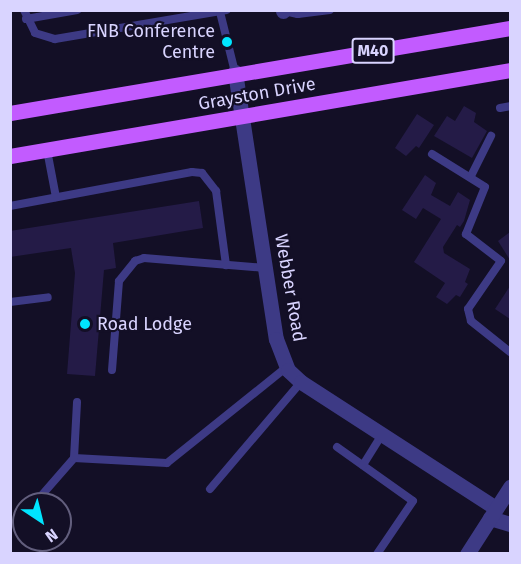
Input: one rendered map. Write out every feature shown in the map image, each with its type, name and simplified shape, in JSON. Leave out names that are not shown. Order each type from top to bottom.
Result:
[{"type":"main road","name":"Grayston Drive","points":[[10,113],[235,72],[510,28]]},
{"type":"main road","name":"Grayston Drive","points":[[10,156],[510,70]]},
{"type":"street","name":"Webber Road","points":[[235,72],[276,339],[287,367],[301,382],[381,434],[510,524]]},
{"type":"street","points":[[467,554],[510,487]]},
{"type":"lane","points":[[25,15],[77,10]]},
{"type":"lane","points":[[282,11],[330,10]]},
{"type":"lane","points":[[25,15],[44,39],[66,39],[224,11],[235,72]]},
{"type":"lane","points":[[500,108],[510,106]]},
{"type":"lane","points":[[471,177],[491,136]]},
{"type":"lane","points":[[47,150],[56,197]]},
{"type":"lane","points":[[432,154],[483,183],[486,192],[466,234],[501,261],[468,309],[471,321],[510,352]]},
{"type":"lane","points":[[10,206],[192,172],[202,173],[216,191],[226,265]]},
{"type":"lane","points":[[112,370],[119,281],[135,261],[144,258],[266,268]]},
{"type":"lane","points":[[10,302],[48,297]]},
{"type":"lane","points":[[74,458],[167,463],[287,367]]},
{"type":"lane","points":[[210,489],[301,382]]},
{"type":"lane","points":[[44,492],[74,458],[77,402]]},
{"type":"lane","points":[[363,465],[381,434]]},
{"type":"lane","points":[[337,447],[412,501],[377,554]]},
{"type":"building","points":[[464,106],[476,113],[474,122],[487,131],[472,158],[434,136],[447,116],[455,121]]},
{"type":"building","points":[[417,114],[434,125],[419,148],[416,146],[406,156],[395,148]]},
{"type":"building","points":[[425,175],[436,183],[431,195],[450,206],[458,192],[470,200],[464,221],[460,227],[457,225],[443,247],[444,253],[470,269],[465,282],[468,284],[460,297],[456,295],[447,304],[436,297],[445,283],[414,262],[441,219],[423,208],[416,219],[402,210]]},
{"type":"building","name":"Road Lodge","points":[[199,201],[203,228],[113,243],[116,268],[104,270],[95,376],[67,374],[75,273],[71,248],[10,257],[10,231]]},
{"type":"building","points":[[510,232],[510,260],[498,241]]},
{"type":"building","points":[[510,286],[510,319],[495,309]]},
{"type":"place","name":"FNB Conference Centre","points":[[227,42]]},
{"type":"place","name":"Road Lodge","points":[[85,324]]}]
